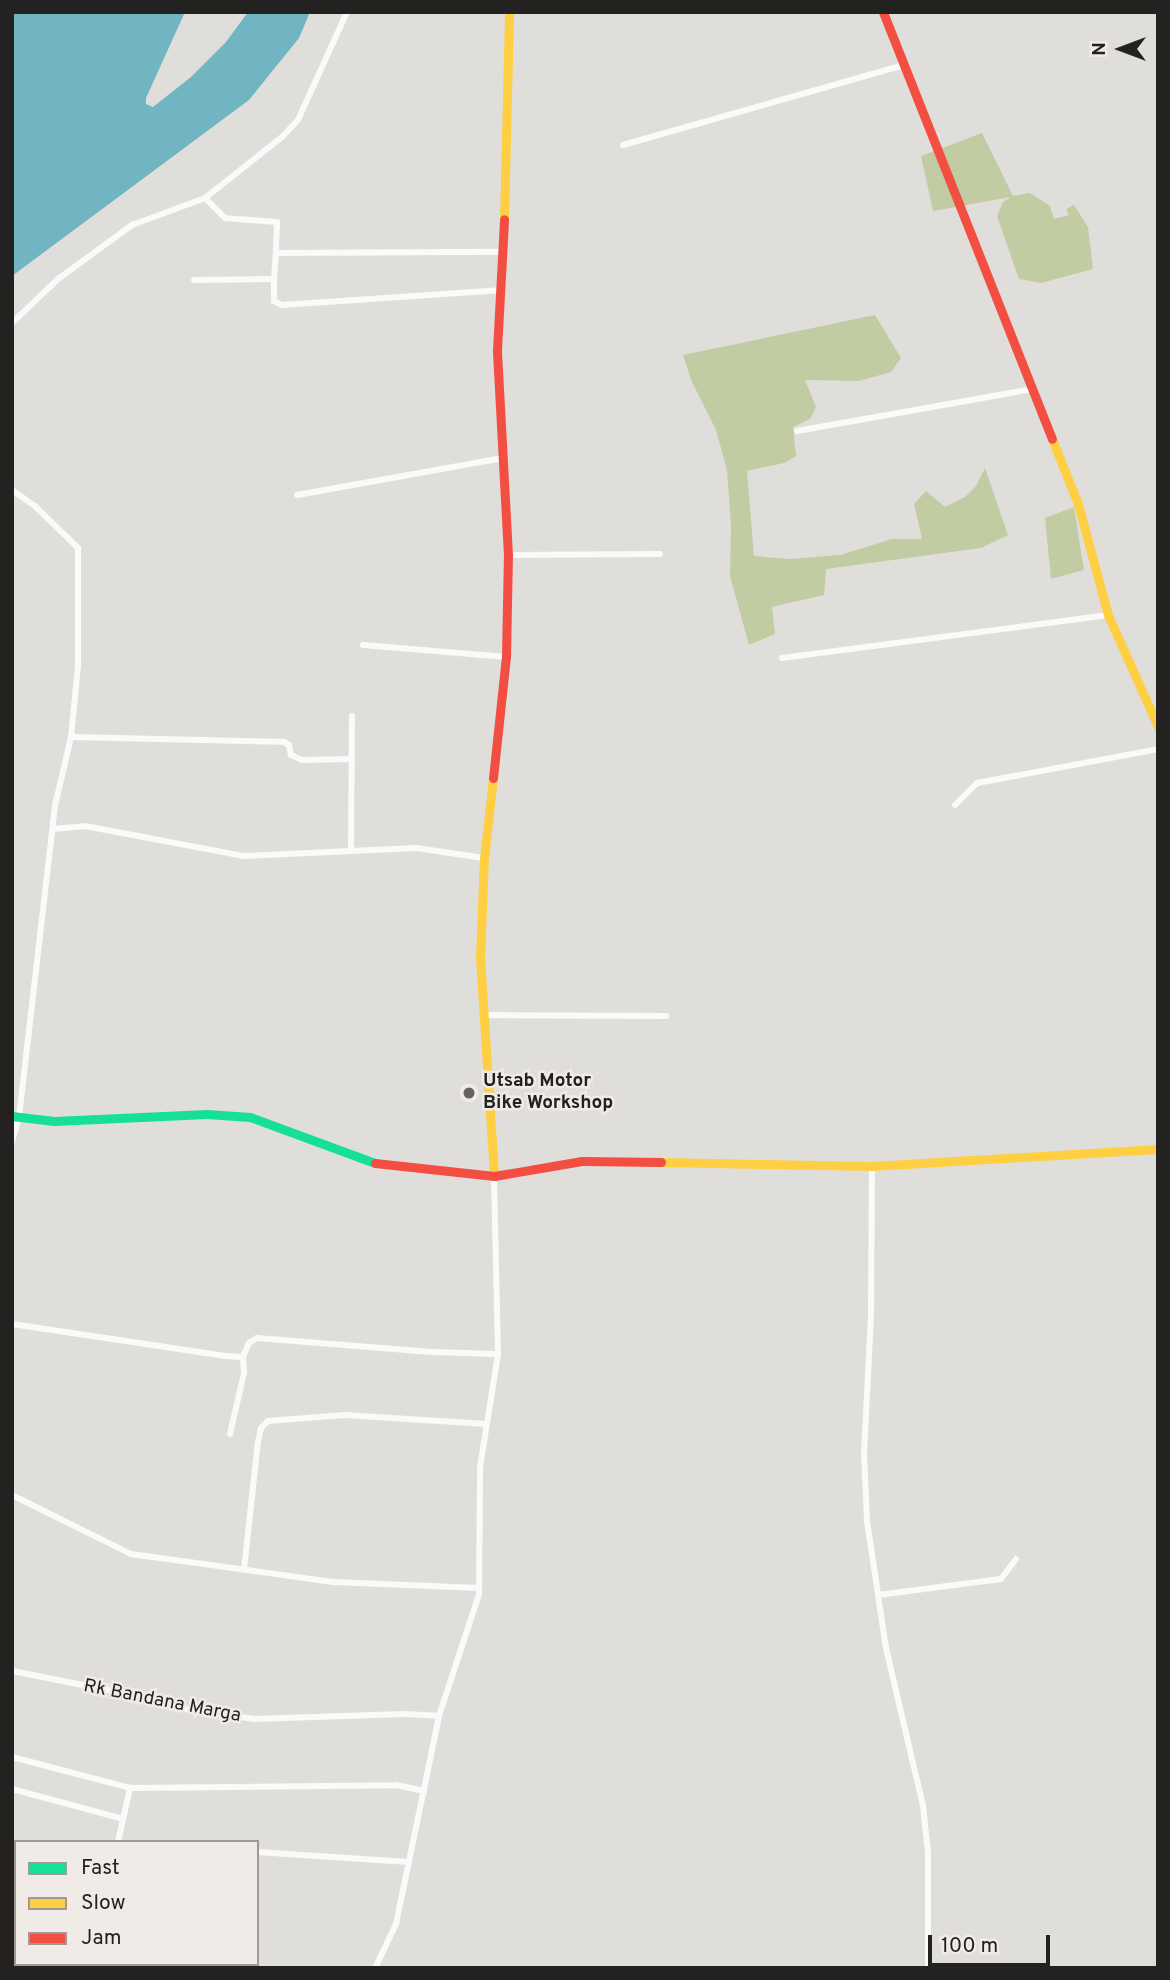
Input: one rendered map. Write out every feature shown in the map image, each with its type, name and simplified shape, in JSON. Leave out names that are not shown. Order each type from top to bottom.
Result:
[{"type":"street","points":[[12,323],[58,279],[132,225],[205,198],[282,137],[298,120],[347,12]]},
{"type":"street","points":[[375,1968],[396,1924],[439,1716],[479,1588],[480,1466],[498,1354],[494,1176],[480,958],[484,858],[506,657],[508,555],[497,350],[502,290],[509,12]]},
{"type":"street","points":[[883,12],[1078,504],[1108,615],[1158,726]]},
{"type":"street","points":[[622,145],[904,65]]},
{"type":"street","points":[[205,198],[225,218],[277,222],[274,301],[282,305],[502,290]]},
{"type":"street","points":[[276,253],[503,252]]},
{"type":"street","points":[[194,280],[274,279]]},
{"type":"street","points":[[797,431],[1032,389]]},
{"type":"street","points":[[297,495],[503,458]]},
{"type":"street","points":[[12,490],[30,502],[78,548],[78,666],[71,737],[53,829],[12,1142]]},
{"type":"street","points":[[508,555],[660,554]]},
{"type":"street","points":[[782,658],[1108,615]]},
{"type":"street","points":[[363,645],[506,657]]},
{"type":"street","points":[[351,850],[352,716]]},
{"type":"street","points":[[71,737],[284,742],[289,745],[291,755],[302,760],[352,759]]},
{"type":"street","points":[[955,805],[977,783],[1158,749]]},
{"type":"street","points":[[53,829],[85,826],[244,856],[416,848],[484,858]]},
{"type":"street","points":[[484,1015],[666,1016]]},
{"type":"street","points":[[15,1116],[54,1121],[207,1114],[250,1117],[378,1164],[494,1176],[582,1161],[872,1166],[1158,1149]]},
{"type":"street","points":[[872,1166],[871,1316],[864,1454],[867,1521],[886,1648],[923,1806],[928,1852],[928,1968]]},
{"type":"street","points":[[12,1324],[243,1357]]},
{"type":"street","points":[[230,1434],[244,1373],[243,1357],[249,1343],[257,1338],[430,1352],[498,1354]]},
{"type":"street","points":[[244,1570],[258,1442],[261,1428],[268,1421],[345,1415],[487,1424]]},
{"type":"street","points":[[12,1494],[131,1554],[334,1582],[479,1588]]},
{"type":"street","points":[[878,1595],[1001,1579],[1016,1559]]},
{"type":"street","name":"Rk Bandana Marga","points":[[12,1671],[124,1693],[190,1710],[254,1719],[404,1714],[439,1716]]},
{"type":"street","points":[[12,1757],[130,1788],[396,1785],[424,1791]]},
{"type":"street","points":[[118,1840],[130,1788]]},
{"type":"street","points":[[12,1789],[123,1819]]},
{"type":"street","points":[[259,1852],[409,1862]]},
{"type":"green space","points":[[982,133],[1013,196],[1030,193],[1050,206],[1054,219],[1069,215],[1066,209],[1074,205],[1088,227],[1093,269],[1041,283],[1019,279],[997,216],[1003,202],[1011,197],[933,211],[921,156]]},
{"type":"green space","points":[[875,315],[901,358],[891,372],[859,381],[805,380],[816,407],[810,419],[793,427],[796,456],[784,463],[747,471],[754,556],[790,559],[840,555],[892,539],[922,539],[914,504],[926,491],[945,507],[965,497],[976,486],[985,468],[1008,535],[981,548],[826,569],[824,595],[772,607],[775,634],[749,645],[730,576],[731,526],[727,470],[716,430],[692,382],[683,355]]},
{"type":"green space","points":[[1074,507],[1084,570],[1051,579],[1045,518]]},
{"type":"water","points":[[12,12],[185,12],[146,98],[146,104],[153,107],[191,77],[226,42],[248,12],[310,12],[299,38],[249,100],[12,276]]},
{"type":"traffic: fast","points":[[12,1116],[54,1121],[207,1114],[250,1117],[375,1163]]},
{"type":"traffic: slow","points":[[504,219],[509,12]]},
{"type":"traffic: slow","points":[[1052,439],[1078,504],[1108,615],[1158,727]]},
{"type":"traffic: slow","points":[[493,778],[484,858],[480,958],[494,1176]]},
{"type":"traffic: slow","points":[[661,1162],[872,1166],[1158,1149]]},
{"type":"traffic: jam","points":[[883,12],[1052,439]]},
{"type":"traffic: jam","points":[[493,778],[506,657],[508,555],[497,350],[504,219]]},
{"type":"traffic: jam","points":[[375,1163],[494,1176],[582,1161],[661,1162]]},
{"type":"place","name":"Utsab Motor Bike Workshop","points":[[469,1093]]}]
